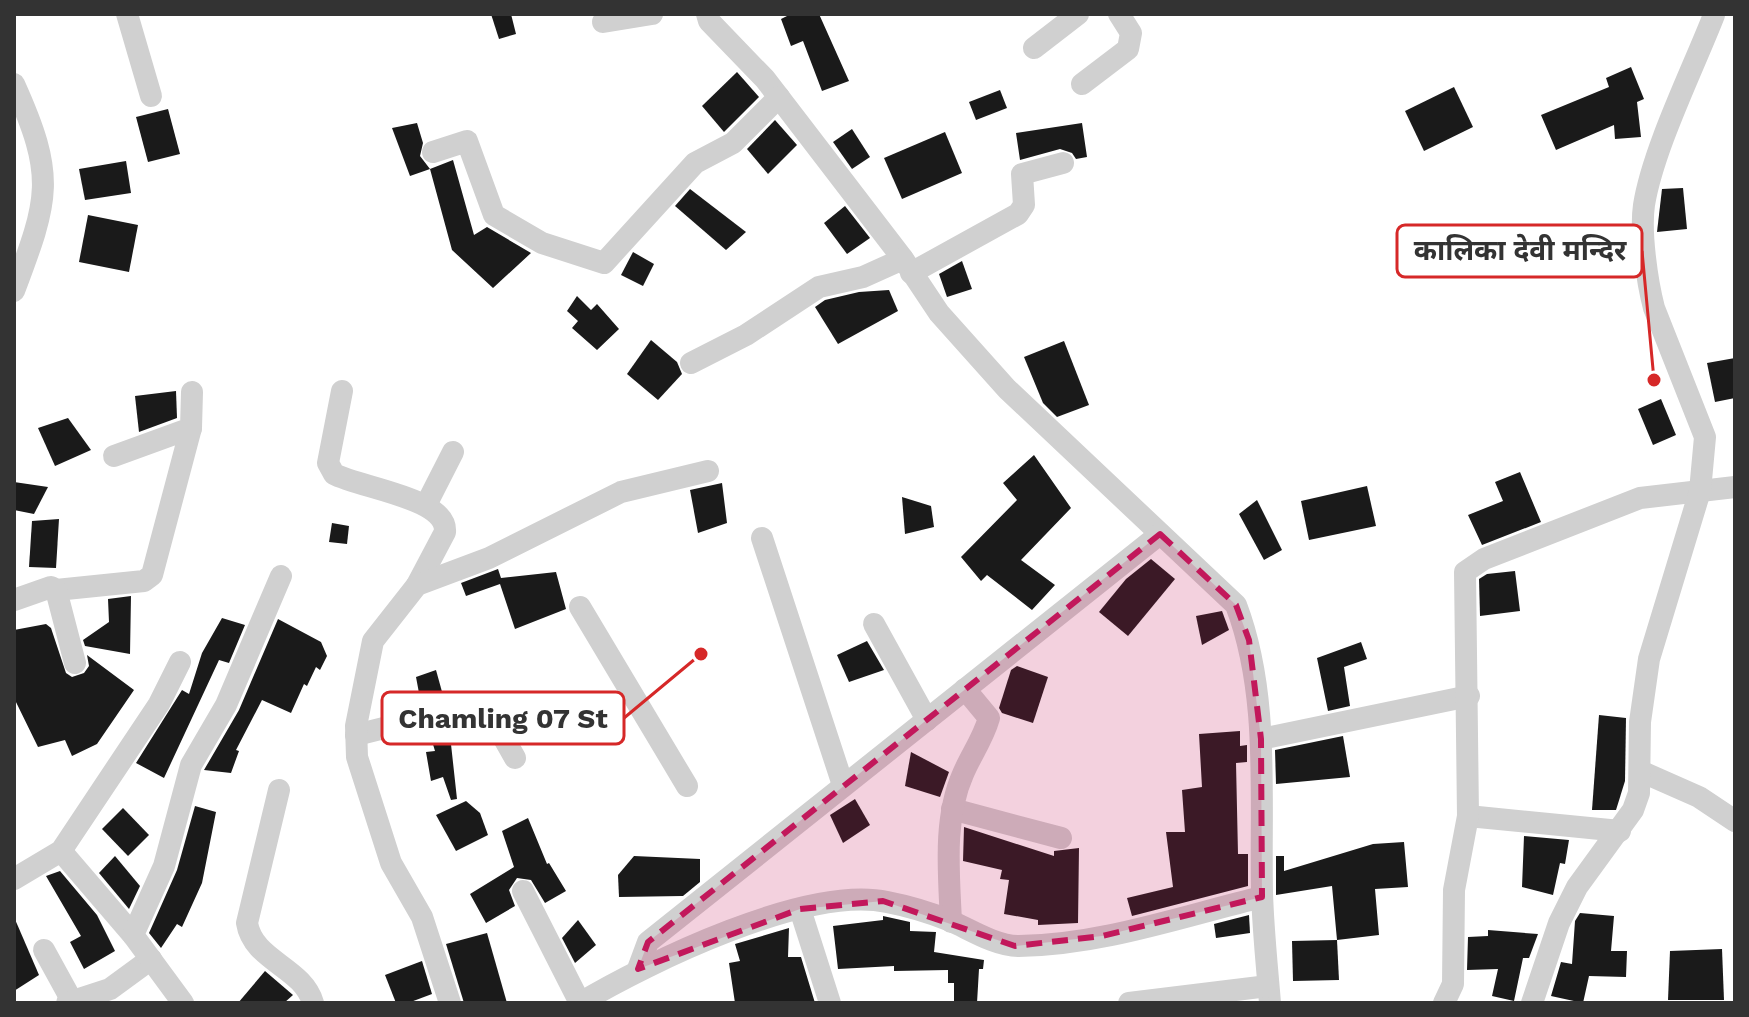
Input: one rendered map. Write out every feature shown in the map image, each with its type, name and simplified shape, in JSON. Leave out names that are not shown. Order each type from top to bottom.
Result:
[{"type":"street","points":[[127,14],[151,96]]},
{"type":"street","points":[[603,22],[652,14]]},
{"type":"street","points":[[707,14],[709,21],[779,97],[939,313],[1007,389],[1236,605],[1249,640],[1261,739],[1262,897],[1269,995],[1129,1003]]},
{"type":"street","points":[[1034,48],[1078,14]]},
{"type":"street","points":[[1082,84],[1128,49],[1131,33],[1119,14]]},
{"type":"street","points":[[1532,1003],[1559,923],[1577,887],[1633,810],[1640,771],[1640,722],[1649,659],[1700,491],[1705,437],[1654,308],[1649,288],[1644,206],[1713,14]]},
{"type":"street","points":[[14,84],[35,132],[46,176],[38,228],[14,291]]},
{"type":"street","points":[[433,152],[467,141],[494,215],[542,243],[604,263],[695,163],[733,143],[779,97]]},
{"type":"street","points":[[691,363],[746,335],[819,287],[907,266],[1018,214],[1024,205],[1022,174],[1063,163]]},
{"type":"street","points":[[342,391],[328,463],[334,474],[426,505],[442,515],[445,532],[417,585],[373,641],[356,735],[357,757],[391,863],[422,917],[450,1003]]},
{"type":"street","points":[[14,600],[51,587],[56,590],[144,581],[152,575],[191,428],[192,392]]},
{"type":"street","points":[[114,456],[191,428]]},
{"type":"street","points":[[426,505],[453,452]]},
{"type":"street","points":[[417,585],[489,558],[621,492],[708,471]]},
{"type":"street","points":[[1444,1003],[1453,984],[1454,890],[1468,816],[1469,696],[1465,572],[1484,559],[1640,498],[1735,487]]},
{"type":"street","points":[[638,969],[648,942],[1160,534]]},
{"type":"street","points":[[762,538],[843,785]]},
{"type":"street","points":[[133,935],[164,866],[191,765],[226,705],[281,576]]},
{"type":"street","points":[[56,590],[75,663]]},
{"type":"street","points":[[580,607],[687,786]]},
{"type":"street","points":[[874,624],[927,720]]},
{"type":"street","points":[[14,879],[61,851],[159,704],[180,662]]},
{"type":"street","points":[[951,922],[952,809],[963,774],[982,740],[989,718],[965,689]]},
{"type":"street","points":[[1261,739],[1469,696]]},
{"type":"street","points":[[356,735],[484,703],[515,758]]},
{"type":"street","points":[[1640,771],[1699,797],[1735,821]]},
{"type":"street","points":[[279,790],[247,923],[254,944],[306,986],[313,1003]]},
{"type":"street","points":[[952,809],[1061,838]]},
{"type":"street","points":[[1468,816],[1620,831]]},
{"type":"street","points":[[61,851],[133,935],[183,1003]]},
{"type":"street","points":[[523,891],[580,1003],[638,969],[732,929],[800,909],[839,902],[883,901],[1015,946],[1075,941],[1262,897]]},
{"type":"street","points":[[800,909],[830,1003]]},
{"type":"street","points":[[44,950],[70,1002],[110,989],[151,959]]},
{"type":"highlighted area","points":[[1160,534],[1236,605],[1249,640],[1261,739],[1262,897],[1102,936],[1015,946],[883,901],[800,909],[638,969],[648,942]]},
{"type":"building","points":[[491,14],[511,14],[516,34],[499,39]]},
{"type":"building","points":[[791,14],[819,14],[849,81],[822,91],[803,41],[791,46],[781,19]]},
{"type":"building","points":[[1631,67],[1644,99],[1637,102],[1641,137],[1615,139],[1614,125],[1556,150],[1541,115],[1609,87],[1606,78]]},
{"type":"building","points":[[737,72],[759,97],[724,132],[702,106]]},
{"type":"building","points":[[1454,87],[1473,127],[1424,151],[1405,111]]},
{"type":"building","points":[[1000,90],[1007,108],[976,120],[969,102]]},
{"type":"building","points":[[168,109],[180,154],[148,162],[136,117]]},
{"type":"building","points":[[775,120],[797,145],[768,174],[747,149]]},
{"type":"building","points":[[417,123],[423,143],[420,156],[430,169],[410,176],[392,128]]},
{"type":"building","points":[[1082,123],[1087,157],[1076,159],[1072,153],[1060,149],[1020,160],[1016,133]]},
{"type":"building","points":[[852,129],[870,157],[852,169],[833,142]]},
{"type":"building","points":[[945,132],[962,173],[902,199],[884,158]]},
{"type":"building","points":[[453,160],[474,235],[487,227],[531,253],[493,288],[452,250],[430,169]]},
{"type":"building","points":[[126,161],[131,193],[85,200],[79,169]]},
{"type":"building","points":[[1683,188],[1687,229],[1657,232],[1662,189]]},
{"type":"building","points":[[690,189],[746,232],[726,250],[675,206]]},
{"type":"building","points":[[845,206],[870,238],[847,254],[824,223]]},
{"type":"building","points":[[88,215],[138,225],[129,272],[79,262]]},
{"type":"building","points":[[633,252],[654,264],[643,286],[621,275]]},
{"type":"building","points":[[962,261],[972,289],[947,297],[939,274]]},
{"type":"building","points":[[889,290],[898,311],[838,344],[815,307],[825,300],[859,292]]},
{"type":"building","points":[[577,296],[591,310],[597,304],[619,329],[597,350],[572,328],[578,321],[567,311]]},
{"type":"building","points":[[651,340],[677,362],[682,374],[658,400],[627,374]]},
{"type":"building","points":[[1064,341],[1089,405],[1057,417],[1043,403],[1024,357]]},
{"type":"building","points":[[1735,358],[1735,398],[1715,402],[1707,363]]},
{"type":"building","points":[[176,391],[177,418],[139,432],[135,396]]},
{"type":"building","points":[[1661,399],[1676,435],[1653,445],[1638,409]]},
{"type":"building","points":[[68,418],[91,450],[55,466],[38,428]]},
{"type":"building","points":[[1034,455],[1071,508],[1021,560],[1055,585],[1032,610],[987,575],[981,581],[961,557],[1017,500],[1003,483]]},
{"type":"building","points":[[1520,472],[1541,522],[1482,545],[1468,515],[1503,501],[1495,482]]},
{"type":"building","points":[[14,482],[48,487],[34,514],[14,510]]},
{"type":"building","points":[[722,483],[727,523],[698,533],[690,490]]},
{"type":"building","points":[[1367,486],[1376,526],[1309,540],[1301,501]]},
{"type":"building","points":[[902,497],[931,506],[934,527],[905,534]]},
{"type":"building","points":[[1257,500],[1282,550],[1264,560],[1239,514]]},
{"type":"building","points":[[59,519],[56,568],[29,567],[32,521]]},
{"type":"building","points":[[332,523],[349,526],[347,544],[329,542]]},
{"type":"building","points":[[1151,559],[1175,579],[1128,636],[1099,612],[1126,579]]},
{"type":"building","points":[[498,569],[501,578],[556,572],[566,609],[515,629],[500,584],[466,596],[461,583]]},
{"type":"building","points":[[1515,571],[1520,611],[1480,616],[1479,579],[1487,574]]},
{"type":"building","points":[[131,596],[130,654],[85,646],[83,640],[109,622],[108,599]]},
{"type":"building","points":[[1222,611],[1229,630],[1202,645],[1196,616]]},
{"type":"building","points":[[222,618],[245,625],[229,663],[219,660],[164,778],[136,763],[182,690],[189,694],[202,653]]},
{"type":"building","points":[[278,619],[321,642],[327,656],[320,670],[316,667],[307,686],[304,684],[291,713],[262,700],[236,750],[239,751],[231,773],[204,770],[239,710]]},
{"type":"building","points":[[46,624],[51,628],[66,673],[72,677],[84,673],[89,666],[87,655],[134,690],[97,744],[72,756],[65,740],[38,747],[14,698],[14,630]]},
{"type":"building","points":[[867,641],[884,670],[849,682],[837,655]]},
{"type":"building","points":[[1361,642],[1367,659],[1344,667],[1350,706],[1328,711],[1317,658]]},
{"type":"building","points":[[1017,666],[1048,677],[1033,723],[1002,713],[999,708],[1011,670]]},
{"type":"building","points":[[436,670],[444,699],[421,704],[416,677]]},
{"type":"building","points":[[1599,715],[1626,718],[1625,781],[1616,810],[1592,810]]},
{"type":"building","points":[[449,726],[457,799],[451,800],[443,777],[431,781],[426,752],[435,751],[429,731]]},
{"type":"building","points":[[1240,731],[1240,746],[1247,745],[1247,762],[1236,763],[1238,854],[1248,854],[1248,886],[1132,916],[1127,898],[1173,887],[1166,832],[1185,832],[1182,790],[1202,787],[1199,734]]},
{"type":"building","points":[[1343,736],[1350,777],[1276,784],[1275,750]]},
{"type":"building","points":[[911,752],[949,772],[940,797],[905,786]]},
{"type":"building","points":[[855,799],[870,825],[843,843],[830,815]]},
{"type":"building","points":[[466,801],[480,813],[488,835],[456,851],[436,815]]},
{"type":"building","points":[[195,806],[216,812],[202,883],[182,927],[177,924],[161,948],[149,933],[177,870]]},
{"type":"building","points":[[123,808],[149,835],[128,856],[102,829]]},
{"type":"building","points":[[528,818],[547,864],[566,891],[545,903],[531,880],[517,878],[509,890],[515,906],[486,923],[470,894],[514,867],[502,831]]},
{"type":"building","points":[[964,827],[1054,856],[1054,851],[1079,848],[1078,923],[1038,925],[1038,920],[1004,914],[1009,880],[1000,879],[1002,870],[963,861]]},
{"type":"building","points":[[1524,836],[1569,840],[1565,864],[1560,863],[1553,895],[1522,887]]},
{"type":"building","points":[[1404,842],[1408,887],[1375,889],[1379,935],[1337,940],[1332,886],[1276,895],[1276,856],[1284,856],[1284,871],[1373,844]]},
{"type":"building","points":[[115,856],[140,886],[129,909],[99,873]]},
{"type":"building","points":[[634,856],[700,859],[700,882],[683,896],[619,897],[618,875]]},
{"type":"building","points":[[60,871],[97,915],[115,951],[84,969],[70,942],[81,936],[46,876]]},
{"type":"building","points":[[1580,913],[1614,916],[1611,951],[1627,951],[1626,977],[1589,976],[1583,1003],[1551,996],[1561,962],[1572,964],[1575,921]]},
{"type":"building","points":[[1249,915],[1250,933],[1216,938],[1214,924]]},
{"type":"building","points":[[883,916],[910,922],[910,931],[936,932],[934,952],[984,960],[983,969],[979,969],[977,1003],[954,1003],[954,983],[948,983],[948,970],[894,971],[894,966],[838,969],[833,926],[883,920]]},
{"type":"building","points":[[14,917],[39,975],[14,991]]},
{"type":"building","points":[[578,920],[596,945],[575,963],[562,938]]},
{"type":"building","points":[[789,928],[788,957],[801,957],[815,1003],[735,1003],[729,963],[740,961],[735,944]]},
{"type":"building","points":[[1488,930],[1538,934],[1529,958],[1523,958],[1514,1001],[1492,996],[1498,969],[1467,970],[1468,937],[1488,936]]},
{"type":"building","points":[[487,933],[507,1003],[464,1003],[446,944]]},
{"type":"building","points":[[1337,940],[1339,980],[1293,981],[1292,941]]},
{"type":"building","points":[[1722,949],[1724,1000],[1668,1000],[1670,951]]},
{"type":"building","points":[[422,961],[432,994],[408,1003],[396,1003],[385,975]]},
{"type":"building","points":[[265,971],[293,995],[284,1003],[238,1003]]},
{"type":"place","name":"कालिका देवी मन्दिर","points":[[1654,380]]},
{"type":"place","name":"Chamling 07 St","points":[[701,654]]}]
